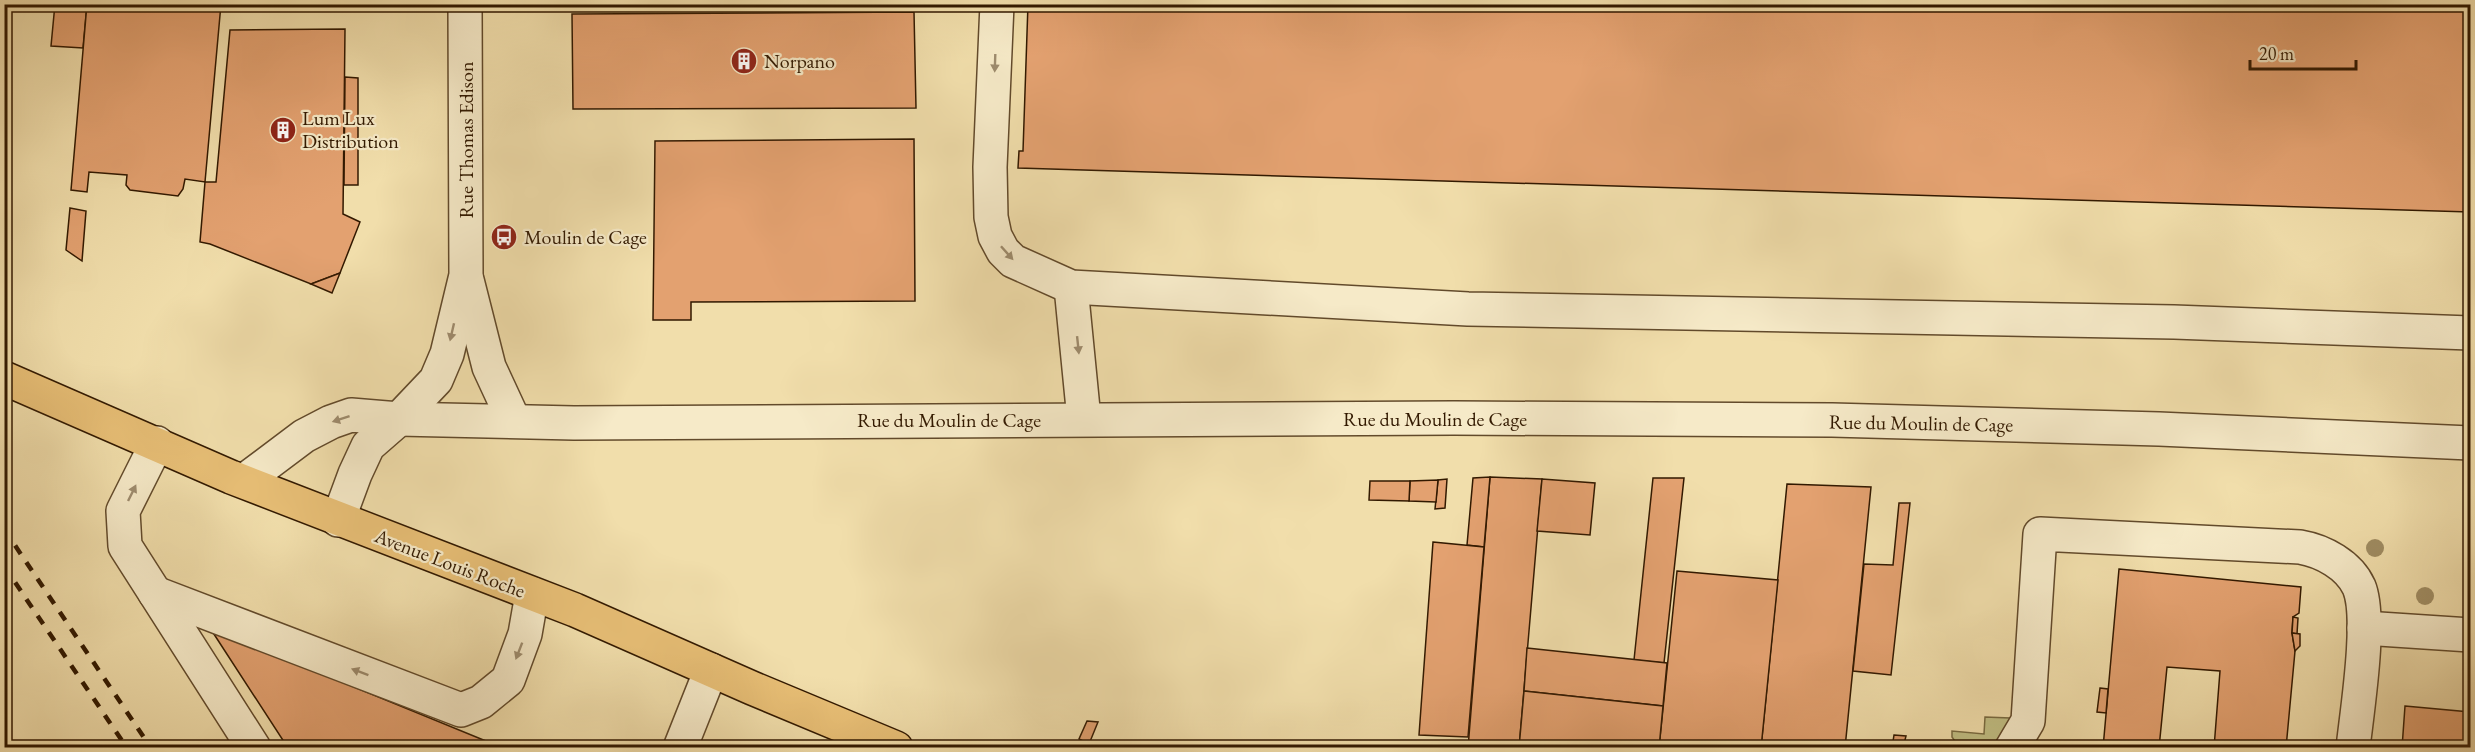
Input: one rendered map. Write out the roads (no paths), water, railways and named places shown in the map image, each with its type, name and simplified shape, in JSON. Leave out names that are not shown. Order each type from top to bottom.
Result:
[{"type":"main road","name":"Avenue Louis Roche","points":[[4,378],[244,482],[575,610],[896,747]]},
{"type":"street","name":"Rue Thomas Edison","points":[[465,4],[466,275],[489,367],[514,420]]},
{"type":"street","points":[[997,4],[990,167],[991,217],[995,236],[1003,251],[1013,261],[1071,287],[1468,309],[2174,322],[2470,333]]},
{"type":"street","name":"Rue Thomas Edison","points":[[399,419],[436,380],[443,366],[466,275]]},
{"type":"street","points":[[1071,287],[1084,419]]},
{"type":"street","name":"Rue du Moulin de Cage","points":[[244,482],[291,444],[331,422],[351,415],[399,419],[581,423],[1084,419],[1832,420],[2159,429],[2470,443]]},
{"type":"street","points":[[338,520],[368,446],[399,419]]},
{"type":"street","points":[[157,443],[123,511],[125,546],[254,747]]},
{"type":"street","points":[[2012,747],[2028,721],[2040,534],[2316,550],[2329,556],[2347,570],[2359,586],[2364,606],[2353,747]]},
{"type":"street","points":[[154,593],[461,710],[481,702],[508,680],[525,634],[532,594]]},
{"type":"street","points":[[2364,628],[2470,635]]},
{"type":"street","points":[[680,747],[711,670]]},
{"type":"railway","points":[[4,529],[151,748]]},
{"type":"railway","points":[[4,566],[127,748]]},
{"type":"place","name":"Norpano","points":[[744,61]]},
{"type":"place","name":"Lum Lux Distribution","points":[[283,130]]},
{"type":"place","name":"Moulin de Cage","points":[[504,237]]}]
